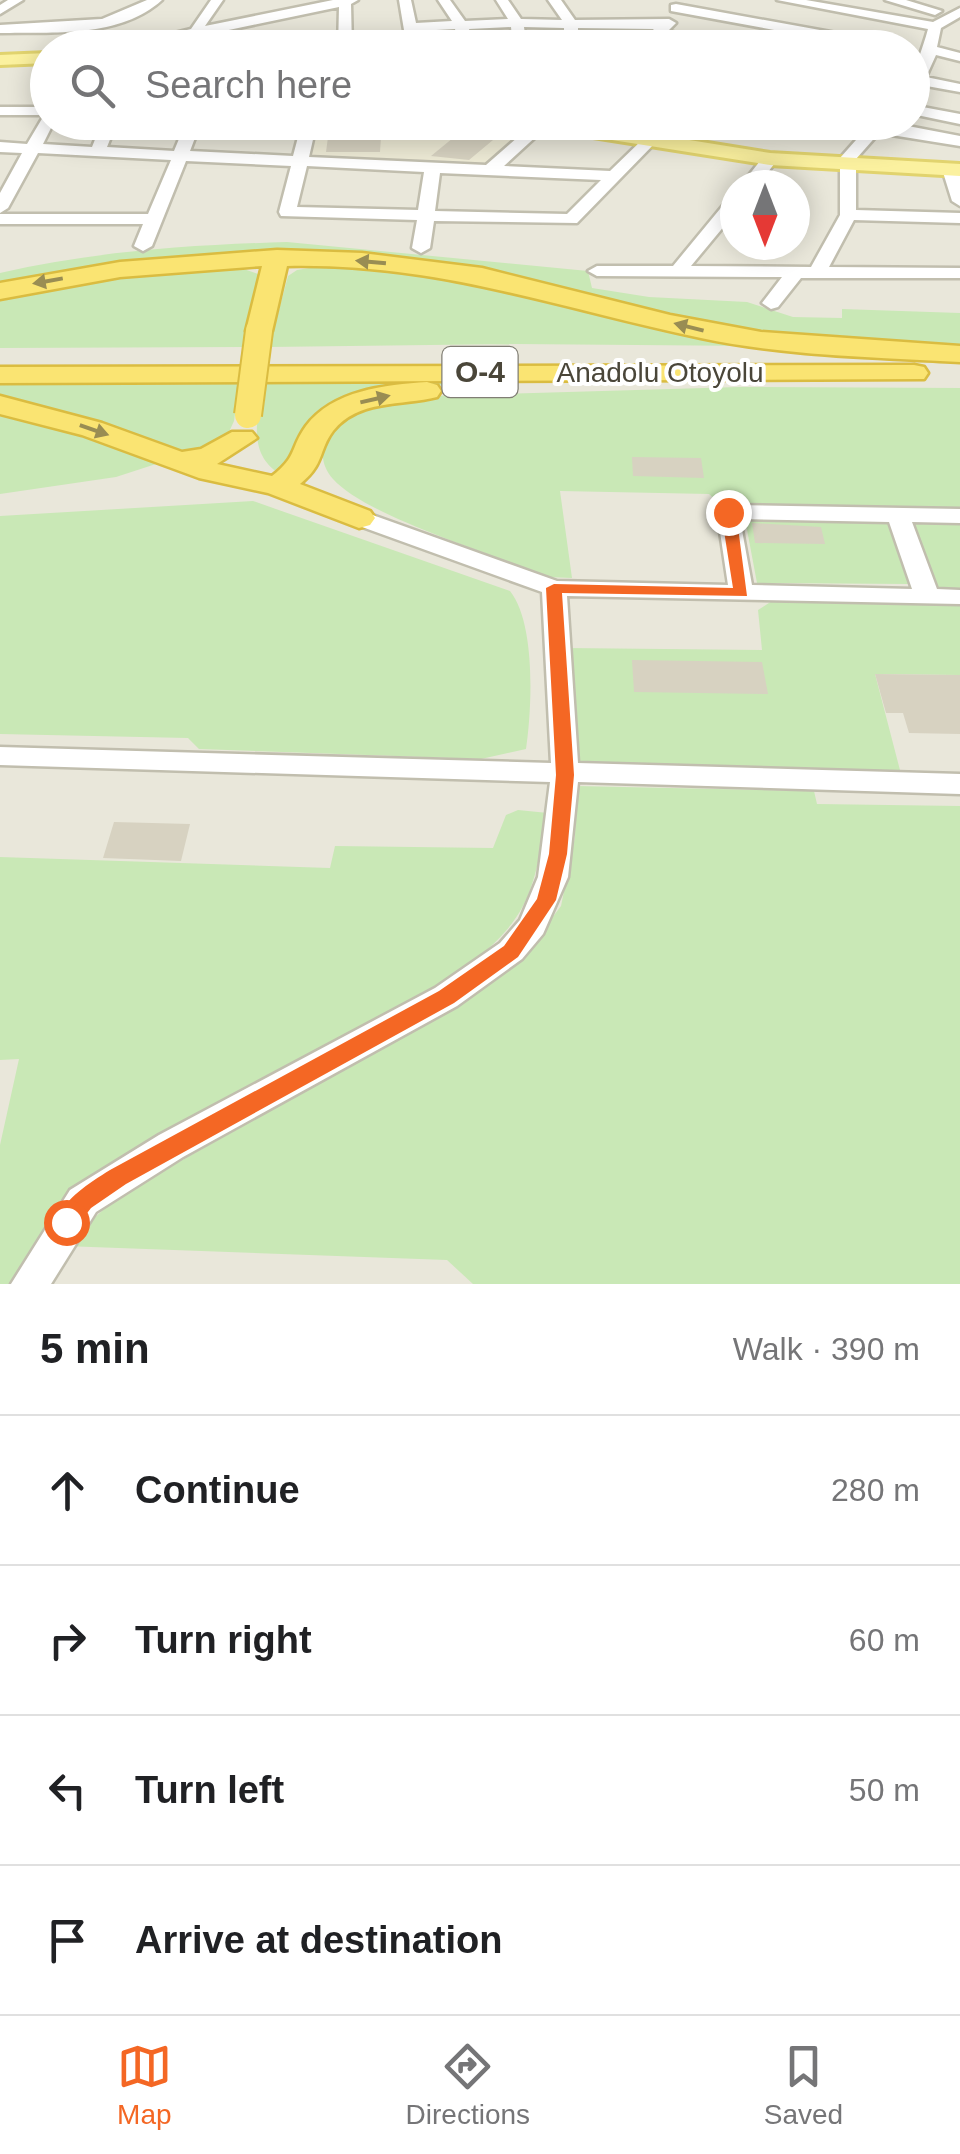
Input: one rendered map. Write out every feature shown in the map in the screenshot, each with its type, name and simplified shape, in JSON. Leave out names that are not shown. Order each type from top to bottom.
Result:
[{"type":"highway","points":[[239,477],[260,331],[277,257]]},
{"type":"highway","points":[[0,290],[142,266],[277,257],[364,261],[482,276],[758,340],[960,355]]},
{"type":"highway","name":"Anadolu Otoyolu","points":[[0,356],[960,355]]},
{"type":"highway","points":[[277,486],[308,459],[312,440],[332,417],[365,400],[858,372]]},
{"type":"highway","name":"Anadolu Otoyolu","points":[[0,375],[960,374]]},
{"type":"highway","points":[[0,405],[92,429],[180,461],[277,486],[360,518]]},
{"type":"highway","points":[[180,461],[209,457],[245,426]]},
{"type":"highway","points":[[308,459],[326,489],[360,518]]},
{"type":"main road","points":[[0,63],[30,62]]},
{"type":"main road","points":[[643,140],[770,159],[957,168]]},
{"type":"main road","points":[[684,140],[847,161]]},
{"type":"street","points":[[0,10],[17,0]]},
{"type":"street","points":[[0,30],[116,18],[144,10],[156,0]]},
{"type":"street","points":[[197,29],[217,0]]},
{"type":"street","points":[[405,0],[411,30]]},
{"type":"street","points":[[444,0],[462,30]]},
{"type":"street","points":[[502,0],[518,30]]},
{"type":"street","points":[[787,0],[951,18]]},
{"type":"street","points":[[891,0],[951,18]]},
{"type":"street","points":[[193,30],[349,1],[347,30]]},
{"type":"street","points":[[664,29],[676,4],[807,30]]},
{"type":"street","points":[[564,6],[571,30]]},
{"type":"street","points":[[61,26],[76,13]]},
{"type":"street","points":[[951,18],[930,52],[960,57]]},
{"type":"street","points":[[411,27],[517,22],[668,30]]},
{"type":"street","points":[[930,84],[960,88]]},
{"type":"street","points":[[0,112],[30,112]]},
{"type":"street","points":[[930,113],[960,118]]},
{"type":"street","points":[[930,136],[960,141]]},
{"type":"street","points":[[0,208],[6,187],[37,140]]},
{"type":"street","points":[[97,152],[102,140]]},
{"type":"street","points":[[142,246],[187,140]]},
{"type":"street","points":[[306,140],[286,212],[571,219],[649,141]]},
{"type":"street","points":[[489,170],[523,140]]},
{"type":"street","points":[[817,272],[848,215],[847,161],[866,140]]},
{"type":"street","points":[[0,147],[614,176]]},
{"type":"street","points":[[761,170],[770,159]]},
{"type":"street","points":[[421,248],[433,168]]},
{"type":"street","points":[[957,168],[960,201]]},
{"type":"street","points":[[848,215],[960,218]]},
{"type":"street","points":[[0,219],[152,219]]},
{"type":"street","points":[[678,272],[720,220]]},
{"type":"street","points":[[597,270],[960,273]]},
{"type":"street","points":[[771,303],[796,272]]},
{"type":"street","points":[[742,592],[728,512],[960,516]]},
{"type":"street","points":[[898,515],[927,596]]},
{"type":"street","points":[[360,518],[554,588],[960,597]]},
{"type":"street","points":[[30,1284],[83,1201],[172,1146],[446,997],[511,951],[546,900],[558,854],[565,775],[554,588]]},
{"type":"street","points":[[0,756],[960,784]]},
{"type":"shaded area","points":[[0,0],[960,0],[960,1284],[0,1284]]},
{"type":"shaded area","points":[[315,140],[517,140],[486,166],[310,158]]},
{"type":"green space","points":[[287,242],[588,271],[592,288],[649,297],[747,302],[793,317],[842,318],[842,309],[960,313],[960,346],[749,332],[356,257],[0,287],[0,273],[72,259],[179,247]]},
{"type":"green space","points":[[333,264],[448,275],[758,346],[269,347],[288,276],[297,270]]},
{"type":"green space","points":[[232,265],[258,274],[260,283],[243,347],[0,348],[0,296],[100,276]]},
{"type":"green space","points":[[504,381],[371,390],[277,472],[261,454],[257,420],[263,384]]},
{"type":"green space","points":[[239,384],[234,421],[223,445],[179,455],[0,397],[0,385]]},
{"type":"green space","points":[[739,387],[960,388],[960,511],[722,506],[709,494],[560,491],[572,578],[547,577],[373,507],[333,479],[323,458],[325,442],[337,426],[361,410],[389,402],[431,396]]},
{"type":"green space","points":[[0,414],[80,435],[159,463],[116,477],[0,494]]},
{"type":"green space","points":[[253,501],[510,591],[528,645],[530,712],[526,749],[481,759],[199,749],[188,738],[0,734],[0,516]]},
{"type":"green space","points":[[745,519],[885,521],[891,525],[910,584],[757,583]]},
{"type":"green space","points":[[909,520],[960,521],[960,588],[935,588]]},
{"type":"green space","points":[[772,601],[960,605],[960,675],[875,674],[901,774],[575,767],[566,648],[762,650],[758,610]]},
{"type":"green space","points":[[576,786],[814,791],[817,804],[960,806],[960,1284],[473,1284],[447,1260],[64,1246],[118,1196],[448,1011],[517,964],[561,906],[575,837]]},
{"type":"green space","points":[[518,810],[548,813],[531,888],[499,939],[456,976],[127,1155],[75,1191],[52,1216],[19,1284],[0,1284],[0,1145],[19,1059],[0,1060],[0,857],[330,868],[335,846],[493,848],[506,815]]},
{"type":"building","points":[[328,140],[381,140],[380,152],[326,152]]},
{"type":"building","points":[[450,140],[493,140],[469,160],[431,156]]},
{"type":"building","points":[[632,457],[701,458],[704,478],[633,476]]},
{"type":"building","points":[[752,523],[821,527],[825,544],[755,543]]},
{"type":"building","points":[[632,660],[762,662],[768,694],[634,692]]},
{"type":"building","points":[[875,674],[960,675],[960,734],[909,733],[903,713],[886,713]]},
{"type":"building","points":[[114,822],[190,824],[181,861],[103,858]]},
{"type":"route","points":[[66,1222],[83,1201],[118,1177],[446,997],[511,951],[532,926],[546,900],[558,854],[565,775],[554,588],[742,592],[728,512]]}]
